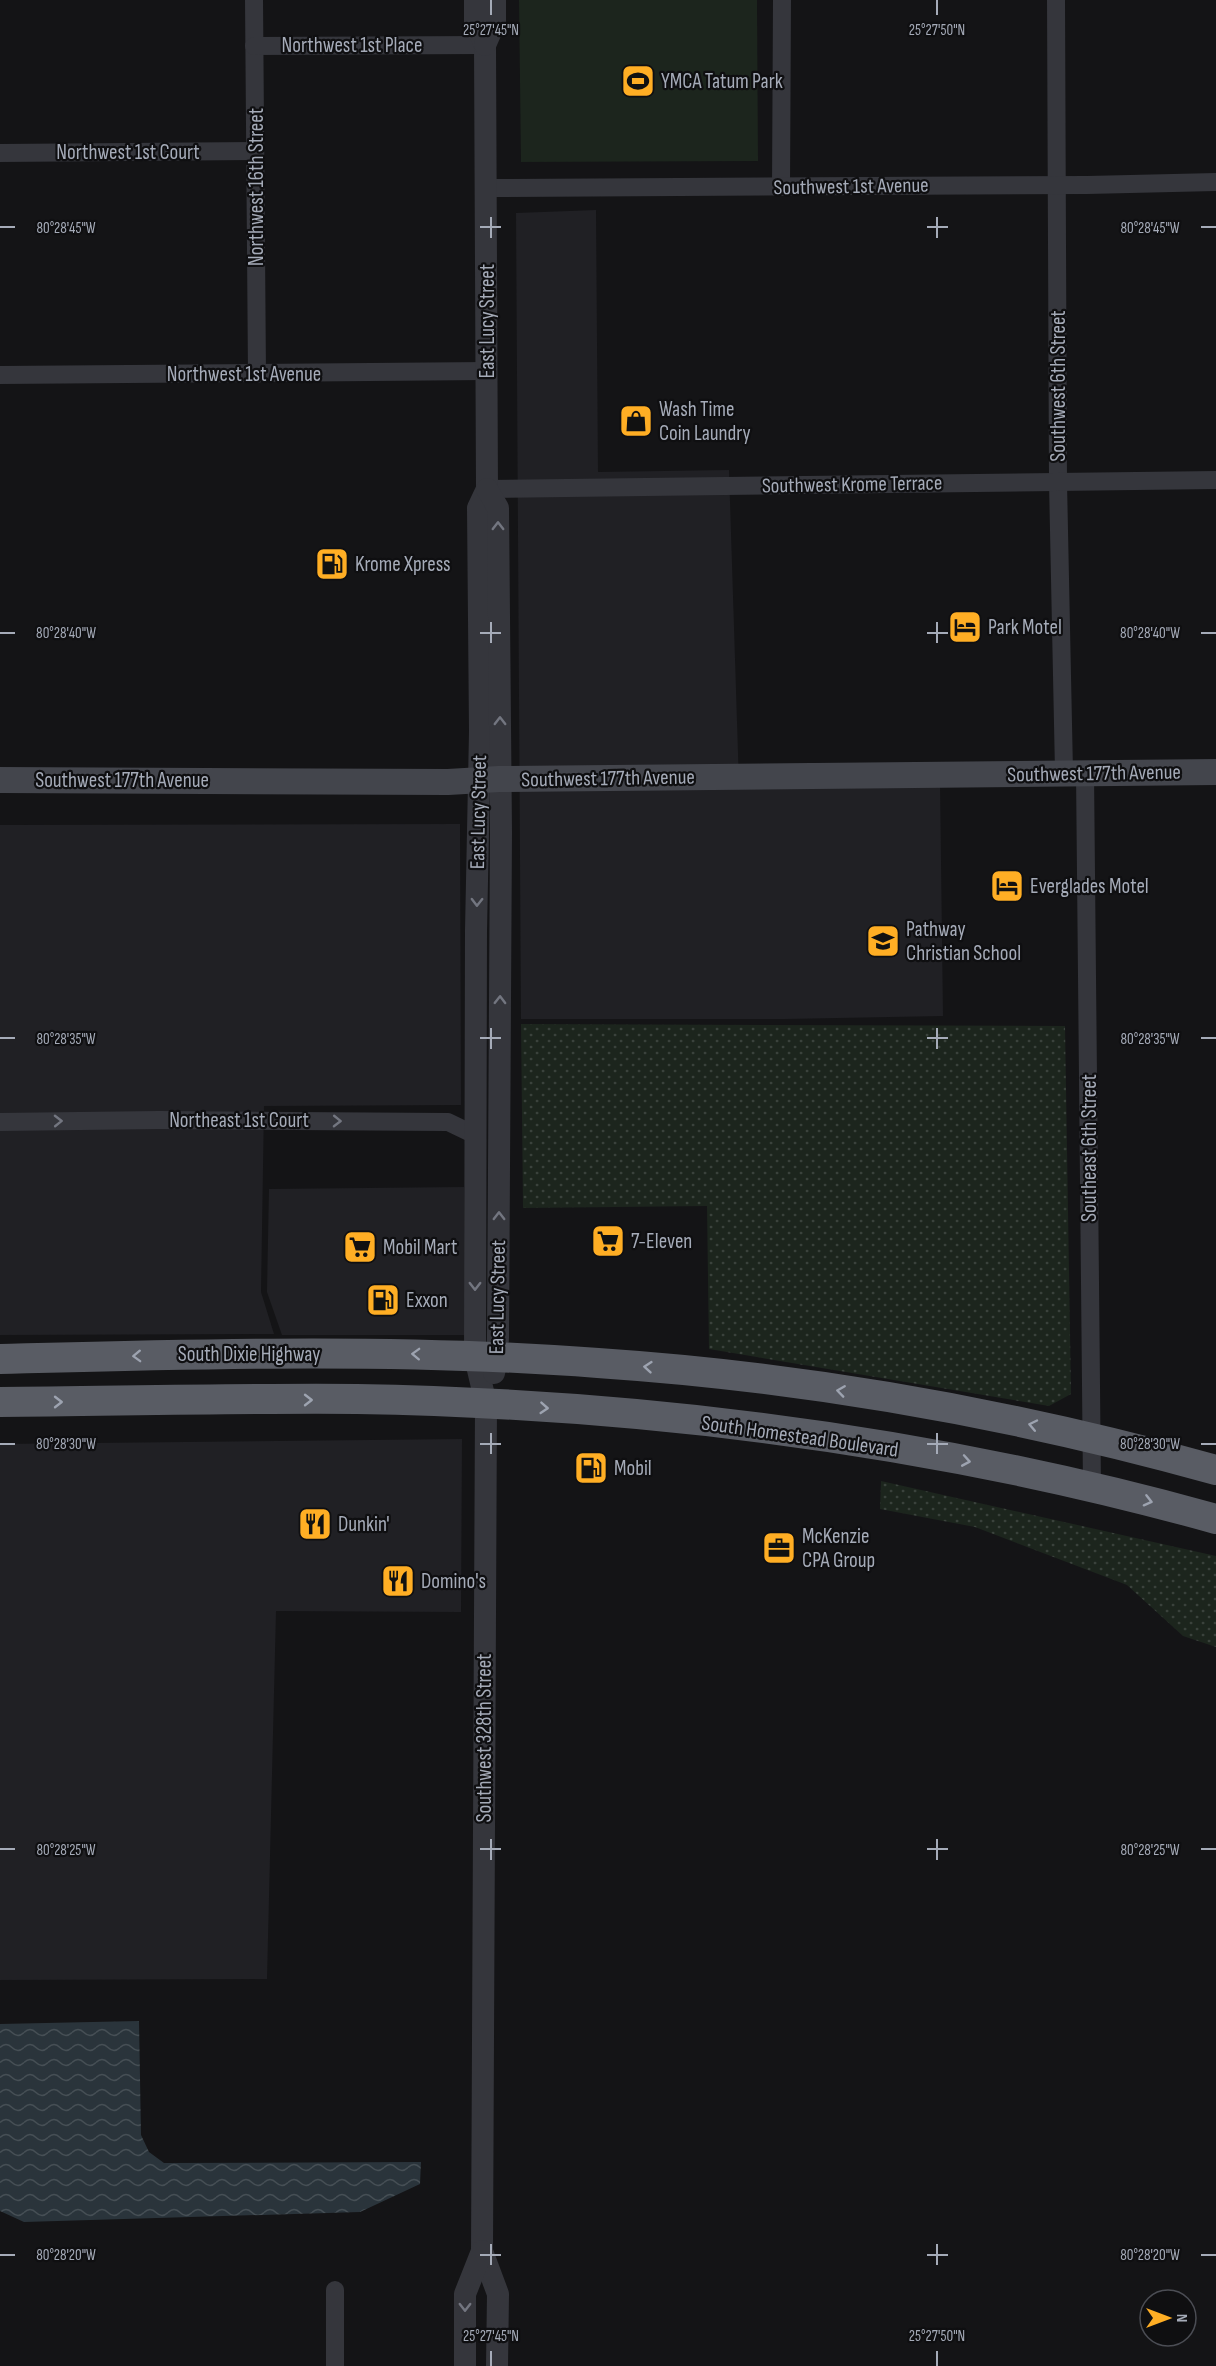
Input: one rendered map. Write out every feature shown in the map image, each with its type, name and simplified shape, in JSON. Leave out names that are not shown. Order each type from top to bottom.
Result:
[{"type":"highway","name":"South Dixie Highway","points":[[0,1359],[389,1353],[486,1358]]},
{"type":"highway","points":[[486,1358],[606,1363],[792,1383],[914,1402],[1091,1437],[1216,1470]]},
{"type":"highway","points":[[0,1402],[357,1400],[486,1404]]},
{"type":"highway","name":"South Homestead Boulevard","points":[[486,1404],[605,1412],[790,1432],[969,1461],[1092,1487],[1216,1519]]},
{"type":"main road","name":"Southwest 177th Avenue","points":[[0,780],[164,779],[286,782],[1216,772]]},
{"type":"street","name":"Northwest 16th Street","points":[[254,0],[257,374]]},
{"type":"street","name":"East Lucy Street","points":[[475,0],[475,21],[485,45],[487,489],[498,508],[489,780],[476,1037],[475,1135],[486,1358],[486,1404]]},
{"type":"street","name":"East Lucy Street","points":[[485,45],[495,21],[495,0]]},
{"type":"street","points":[[781,187],[782,0]]},
{"type":"street","name":"Southwest 6th Street","points":[[1056,0],[1058,482],[1074,772]]},
{"type":"street","name":"Northwest 1st Place","points":[[254,46],[485,45]]},
{"type":"street","name":"Northwest 1st Court","points":[[0,153],[255,151]]},
{"type":"street","name":"Southwest 1st Avenue","points":[[486,188],[1216,182]]},
{"type":"street","name":"Northwest 1st Avenue","points":[[0,375],[487,371]]},
{"type":"street","name":"Southwest Krome Terrace","points":[[487,489],[1216,480]]},
{"type":"street","name":"Southeast 6th Street","points":[[1074,772],[1092,1487]]},
{"type":"street","name":"East Lucy Street","points":[[486,1358],[499,1111],[500,1037],[501,832],[489,780]]},
{"type":"street","points":[[476,1037],[500,1037]]},
{"type":"street","points":[[476,1112],[499,1111]]},
{"type":"street","name":"Northeast 1st Court","points":[[0,1122],[171,1120],[448,1122],[475,1135]]},
{"type":"street","name":"Southwest 328th Street","points":[[486,1404],[482,2251],[498,2294],[497,2366]]},
{"type":"street","name":"Southwest 328th Street","points":[[465,2366],[465,2294],[482,2251]]},
{"type":"street","points":[[334,2290],[335,2366]]},
{"type":"shaded area","name":"YMCA Tatum Park","points":[[519,0],[757,0],[758,161],[521,162]]},
{"type":"shaded area","points":[[596,210],[598,472],[729,470],[739,784],[940,782],[943,1016],[785,1019],[521,1019],[516,213]]},
{"type":"shaded area","points":[[460,824],[461,1105],[264,1106],[261,1292],[274,1334],[0,1335],[0,825]]},
{"type":"shaded area","points":[[521,1024],[1065,1026],[1071,1394],[1049,1406],[709,1349],[707,1206],[523,1208]]},
{"type":"shaded area","points":[[464,1187],[465,1335],[282,1335],[267,1292],[269,1189]]},
{"type":"shaded area","points":[[462,1439],[461,1612],[276,1611],[267,1979],[0,1980],[0,1444]]},
{"type":"shaded area","points":[[881,1481],[1216,1556],[1216,1647],[1183,1636],[1127,1585],[975,1527],[880,1509]]},
{"type":"water","points":[[139,2021],[141,2135],[149,2152],[164,2163],[421,2162],[420,2184],[360,2212],[24,2222],[0,2211],[0,2024]]},
{"type":"place","name":"YMCA Tatum Park","points":[[638,81]]},
{"type":"place","name":"Wash Time Coin Laundry","points":[[636,421]]},
{"type":"place","name":"Krome Xpress","points":[[332,564]]},
{"type":"place","name":"Park Motel","points":[[965,627]]},
{"type":"place","name":"Everglades Motel","points":[[1007,886]]},
{"type":"place","name":"Pathway Christian School","points":[[883,941]]},
{"type":"place","name":"7-Eleven","points":[[608,1241]]},
{"type":"place","name":"Mobil Mart","points":[[360,1247]]},
{"type":"place","name":"Exxon","points":[[383,1300]]},
{"type":"place","name":"Mobil","points":[[591,1468]]},
{"type":"place","name":"Dunkin'","points":[[315,1524]]},
{"type":"place","name":"McKenzie CPA Group","points":[[779,1548]]},
{"type":"place","name":"Domino's","points":[[398,1581]]}]
